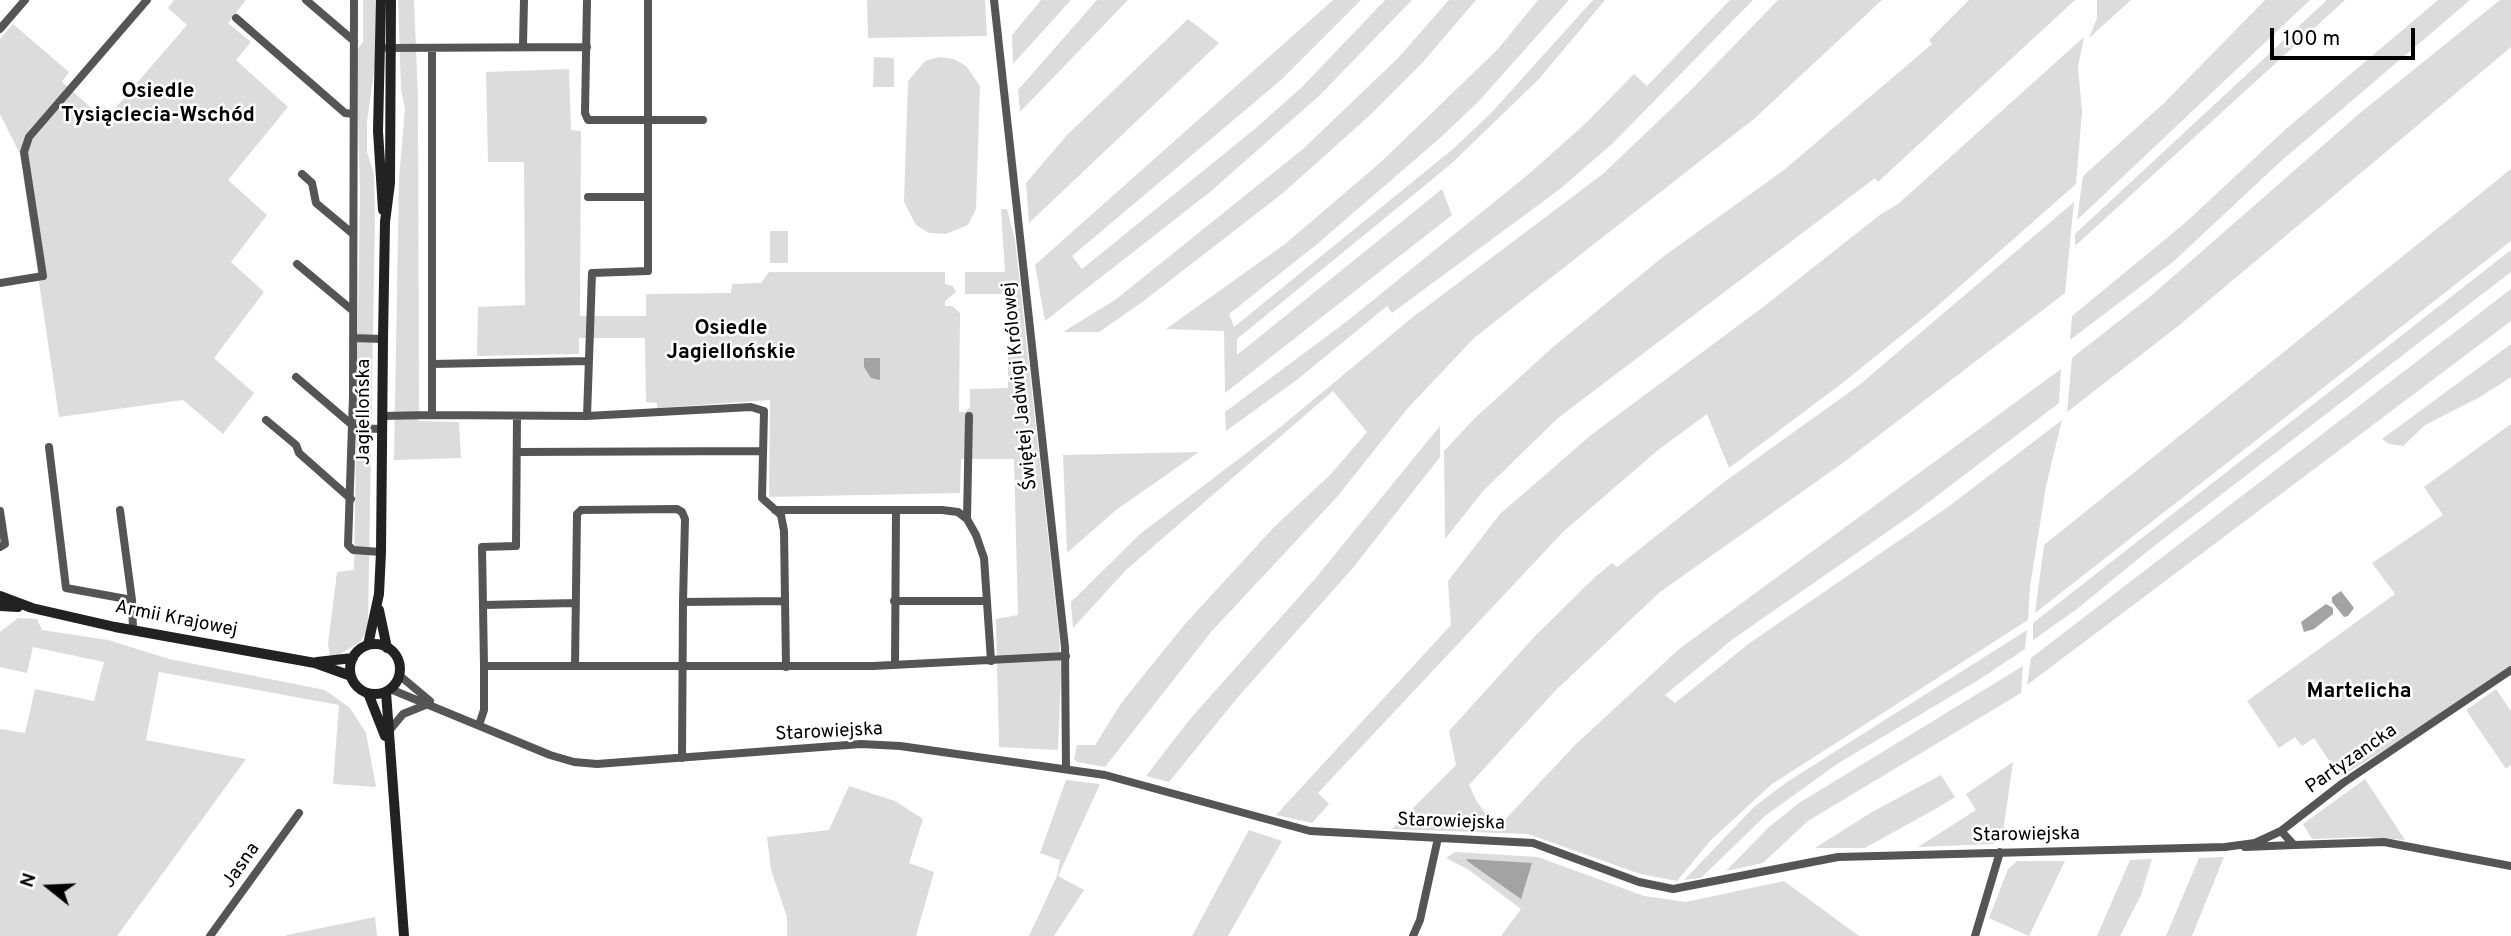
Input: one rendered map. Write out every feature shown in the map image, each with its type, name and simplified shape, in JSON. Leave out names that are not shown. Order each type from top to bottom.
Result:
[{"type":"street","points":[[0,29],[25,0]]},
{"type":"street","points":[[0,283],[43,276],[24,152],[29,137],[148,0]]},
{"type":"street","points":[[306,0],[354,41]]},
{"type":"street","points":[[354,0],[354,338],[348,545],[353,550],[382,552]]},
{"type":"street","name":"Jagiellońska","points":[[381,0],[386,48]]},
{"type":"street","name":"Jagiellońska","points":[[368,645],[377,602],[382,552],[385,222],[379,183],[391,0]]},
{"type":"street","points":[[523,45],[524,0]]},
{"type":"street","points":[[587,0],[585,113],[588,120],[703,120]]},
{"type":"street","points":[[587,416],[592,273],[648,271],[648,0]]},
{"type":"street","name":"Świętej Jadwigi Królowej","points":[[994,0],[1066,656],[1066,768]]},
{"type":"street","points":[[236,19],[345,113],[354,114]]},
{"type":"street","points":[[386,48],[523,45],[587,47]]},
{"type":"street","points":[[432,49],[432,415]]},
{"type":"street","points":[[302,174],[312,183],[316,203],[353,234]]},
{"type":"street","points":[[588,198],[647,197]]},
{"type":"street","points":[[297,264],[352,310]]},
{"type":"street","points":[[354,338],[383,339]]},
{"type":"street","points":[[432,364],[589,361]]},
{"type":"street","points":[[296,377],[351,426],[382,429]]},
{"type":"street","points":[[382,416],[587,416],[759,408],[764,411],[762,498],[780,515],[784,531],[786,667]]},
{"type":"street","points":[[479,725],[484,710],[482,547],[516,545],[517,416]]},
{"type":"street","points":[[969,416],[967,519],[984,558],[991,661]]},
{"type":"street","points":[[266,421],[296,445],[299,453],[351,499]]},
{"type":"street","points":[[49,447],[66,587],[132,600]]},
{"type":"street","points":[[517,452],[763,451]]},
{"type":"street","points":[[575,666],[577,514],[586,508],[677,509],[682,512],[685,519],[682,758]]},
{"type":"street","points":[[120,510],[132,600],[133,630]]},
{"type":"street","points":[[774,510],[942,510],[958,512],[967,519]]},
{"type":"street","points":[[895,665],[896,510]]},
{"type":"street","points":[[0,511],[5,544],[0,547]]},
{"type":"street","name":"Armii Krajowej","points":[[0,596],[32,608],[133,630],[315,663],[351,676]]},
{"type":"street","points":[[683,602],[785,601]]},
{"type":"street","points":[[894,601],[987,601]]},
{"type":"street","name":"Jagiellońska","points":[[377,602],[387,648]]},
{"type":"street","points":[[483,605],[576,603]]},
{"type":"street","name":"Armii Krajowej","points":[[0,606],[32,608]]},
{"type":"street","points":[[388,690],[368,693],[360,690],[351,676],[353,658],[368,645],[387,648],[398,659],[399,675],[388,690],[388,736],[404,936]]},
{"type":"street","points":[[484,666],[786,667],[895,665],[1066,656]]},
{"type":"street","name":"Armii Krajowej","points":[[315,663],[353,658]]},
{"type":"street","name":"Partyzancka","points":[[2281,831],[2343,783],[2511,670]]},
{"type":"street","points":[[399,675],[438,708]]},
{"type":"street","name":"Starowiejska","points":[[388,690],[574,762],[597,764],[881,744],[1066,768],[1131,781],[1310,831],[1533,843],[1639,881],[1673,889],[1828,858],[2242,846],[2281,831]]},
{"type":"street","points":[[368,693],[388,736]]},
{"type":"street","points":[[388,736],[403,714],[429,704]]},
{"type":"street","name":"Jasna","points":[[210,936],[299,813]]},
{"type":"street","points":[[2281,831],[2294,845]]},
{"type":"street","points":[[1413,936],[1420,920],[1438,838]]},
{"type":"street","points":[[2242,846],[2253,849],[2294,845],[2391,843],[2511,866]]},
{"type":"street","points":[[1975,936],[2000,852]]},
{"type":"shaded area","points":[[174,0],[246,0],[228,23],[251,42],[236,60],[288,107],[228,180],[267,215],[231,262],[264,292],[214,358],[254,393],[223,434],[183,400],[59,417],[20,154],[0,114],[0,39],[13,24],[69,72],[62,82],[105,120],[187,25],[168,8]]},
{"type":"shaded area","points":[[363,0],[376,0],[376,58],[367,122],[367,152],[374,174],[375,217],[368,622],[366,633],[360,642],[337,656],[330,656],[328,644],[337,572],[354,570],[360,191],[356,51],[363,42]]},
{"type":"shaded area","points":[[398,0],[414,0],[418,98],[419,421],[459,422],[461,458],[394,460],[399,178],[405,109],[401,89]]},
{"type":"shaded area","points":[[867,0],[985,0],[987,36],[868,38]]},
{"type":"shaded area","points":[[1041,0],[1071,0],[1013,64],[1012,35]]},
{"type":"shaded area","points":[[1097,0],[1128,0],[1020,112],[1018,90]]},
{"type":"shaded area","points":[[1333,0],[1361,0],[1281,80],[1072,256],[1082,269],[1256,128],[1303,86],[1385,0],[1412,0],[1320,95],[1210,192],[1045,321],[1035,265]]},
{"type":"shaded area","points":[[1449,0],[1476,0],[1423,62],[1369,116],[1283,193],[1141,303],[1099,332],[1063,332],[1115,300],[1303,149],[1398,58]]},
{"type":"shaded area","points":[[1538,0],[1569,0],[1478,102],[1440,138],[1316,245],[1229,314],[1234,327],[1453,149],[1491,113],[1593,0],[1605,0],[1539,79],[1451,164],[1237,339],[1237,355],[1442,189],[1452,215],[1225,393],[1224,331],[1166,329],[1285,244],[1382,161],[1498,49]]},
{"type":"shaded area","points":[[1730,0],[1753,0],[1613,143],[1560,189],[1392,313],[1387,306],[1298,379],[1226,431],[1225,412],[1346,322],[1530,173],[1586,123],[1634,74],[1647,86]]},
{"type":"shaded area","points":[[1778,0],[1882,0],[1755,118],[1474,338],[1407,409],[1337,497],[1211,632],[1105,767],[1077,762],[1074,759],[1077,745],[1095,745],[1122,702],[1185,624],[1274,527],[1331,474],[1367,432],[1333,391],[1126,570],[1073,628],[1071,602],[1140,534],[1278,429],[1413,317],[1604,173],[1692,89]]},
{"type":"shaded area","points":[[1969,0],[2075,0],[1878,182],[1875,178],[1558,418],[1483,491],[1445,539],[1444,451],[1475,418],[1553,347],[1664,256],[1784,170],[1932,44],[1929,40]]},
{"type":"shaded area","points":[[2097,0],[2131,0],[2089,38],[2097,18]]},
{"type":"shaded area","points":[[2265,0],[2310,0],[2077,220],[2083,176],[2163,104]]},
{"type":"shaded area","points":[[2327,0],[2345,0],[2075,246],[2075,234]]},
{"type":"shaded area","points":[[2438,0],[2470,0],[2280,162],[2173,262],[2070,340],[2072,316],[2185,223],[2287,128]]},
{"type":"shaded area","points":[[2500,0],[2511,0],[2511,47],[2177,327],[2067,412],[2072,358],[2152,295],[2360,113]]},
{"type":"shaded area","points":[[1188,19],[1219,43],[1029,223],[1026,183],[1067,135]]},
{"type":"shaded area","points":[[2084,37],[2078,67],[2082,112],[2076,184],[1934,309],[1845,381],[1729,468],[1707,414],[1658,450],[1563,532],[1318,793],[1329,804],[1312,823],[1276,815],[1451,625],[1448,581],[1500,514],[1591,435],[1767,304],[1881,214],[1898,204]]},
{"type":"shaded area","points":[[874,57],[894,58],[894,87],[873,87]]},
{"type":"shaded area","points":[[939,57],[954,59],[966,66],[980,86],[976,209],[968,225],[946,234],[929,233],[916,225],[904,202],[908,81],[925,61]]},
{"type":"shaded area","points":[[569,69],[571,130],[581,131],[580,316],[646,316],[646,294],[731,293],[732,284],[761,283],[769,272],[945,272],[945,284],[953,286],[956,292],[945,301],[945,306],[952,306],[960,313],[959,412],[965,412],[970,407],[970,389],[1008,388],[1008,294],[965,294],[965,272],[1005,272],[1001,209],[1007,209],[1015,240],[1059,635],[1061,673],[1058,750],[999,747],[996,619],[1018,615],[1014,459],[961,459],[960,493],[769,497],[770,400],[657,408],[657,403],[646,402],[645,338],[579,338],[579,354],[477,356],[478,307],[525,305],[524,162],[488,162],[486,72]]},
{"type":"shaded area","points":[[2511,169],[2511,241],[2035,613],[2044,545]]},
{"type":"shaded area","points":[[2074,202],[2065,293],[1840,465],[1660,592],[1556,690],[1469,785],[1477,802],[1496,828],[1498,827],[1576,744],[1679,649],[2061,369],[2059,403],[1913,514],[1733,639],[1665,695],[1675,703],[1751,642],[1948,507],[2062,420],[2046,486],[2030,587],[2028,620],[1772,784],[1710,841],[1677,881],[1640,874],[1528,834],[1392,829],[1456,765],[1449,731],[1536,635],[1595,577],[1612,563],[1617,567],[1724,482],[1858,386]]},
{"type":"shaded area","points":[[770,231],[788,231],[788,263],[770,263]]},
{"type":"shaded area","points":[[2511,250],[2511,272],[2149,550],[2077,609],[2033,640],[2033,623]]},
{"type":"shaded area","points":[[2511,289],[2511,321],[2027,685],[2031,658]]},
{"type":"shaded area","points":[[2511,344],[2511,377],[2480,397],[2425,425],[2403,446],[2389,444],[2382,439]]},
{"type":"shaded area","points":[[864,358],[880,358],[880,380],[871,378],[864,367]]},
{"type":"shaded area","points":[[2511,424],[2511,666],[2412,733],[2340,777],[2314,738],[2302,746],[2295,737],[2279,748],[2247,701],[2395,594],[2372,563],[2443,515],[2424,487]]},
{"type":"shaded area","points":[[1440,426],[1440,457],[1352,569],[1238,697],[1169,782],[1146,776],[1190,719],[1314,580]]},
{"type":"shaded area","points":[[1199,452],[1116,510],[1067,553],[1063,455]]},
{"type":"shaded area","points":[[2341,591],[2354,608],[2344,617],[2332,602],[2332,597]]},
{"type":"shaded area","points":[[2326,604],[2333,608],[2333,614],[2314,629],[2304,632],[2301,622]]},
{"type":"shaded area","points":[[18,618],[37,619],[42,630],[108,640],[169,659],[325,690],[350,708],[366,733],[376,787],[333,784],[339,705],[159,672],[146,740],[246,759],[117,936],[0,936],[0,729],[25,733],[35,689],[94,701],[104,662],[33,647],[27,673],[0,667],[0,632]]},
{"type":"shaded area","points":[[2027,630],[2025,649],[1980,679],[1837,764],[1765,816],[1701,878],[1684,880],[1755,806],[1787,782]]},
{"type":"shaded area","points":[[2023,666],[2021,693],[1808,821],[1763,863],[1726,871],[1769,827],[1799,803]]},
{"type":"shaded area","points":[[2496,689],[2511,711],[2511,765],[2506,769],[2466,710]]},
{"type":"shaded area","points":[[2013,762],[2002,839],[1993,844],[1918,847],[1976,810],[1966,794]]},
{"type":"shaded area","points":[[1941,775],[1955,797],[1939,807],[1865,848],[1815,848],[1872,812]]},
{"type":"shaded area","points":[[2365,779],[2405,840],[2367,837],[2312,839],[2303,824]]},
{"type":"shaded area","points":[[1066,780],[1100,784],[1058,876],[1084,890],[1054,936],[1029,936],[1057,876],[1060,860],[1040,853]]},
{"type":"shaded area","points":[[849,786],[895,801],[923,819],[909,863],[934,872],[916,936],[787,936],[787,917],[771,870],[767,837],[829,830]]},
{"type":"shaded area","points":[[1249,830],[1282,841],[1228,936],[1192,936]]},
{"type":"shaded area","points":[[1455,852],[1538,857],[1644,896],[1686,902],[1784,881],[1859,936],[1501,936],[1521,909],[1469,870],[1446,858]]},
{"type":"shaded area","points":[[2224,857],[2192,936],[2166,936],[2199,858]]},
{"type":"shaded area","points":[[2152,859],[2141,895],[2120,936],[2097,936],[2130,860]]},
{"type":"shaded area","points":[[1467,861],[1532,863],[1521,899]]},
{"type":"shaded area","points":[[2017,861],[2065,861],[2029,936],[1989,918],[2008,869]]},
{"type":"shaded area","points":[[375,917],[377,936],[286,936],[287,935]]},
{"type":"district","name":"Osiedle Tysiąclecia-Wschód","points":[[158,105]]},
{"type":"district","name":"Osiedle Jagiellońskie","points":[[731,342]]},
{"type":"district","name":"Martelicha","points":[[2359,693]]}]
